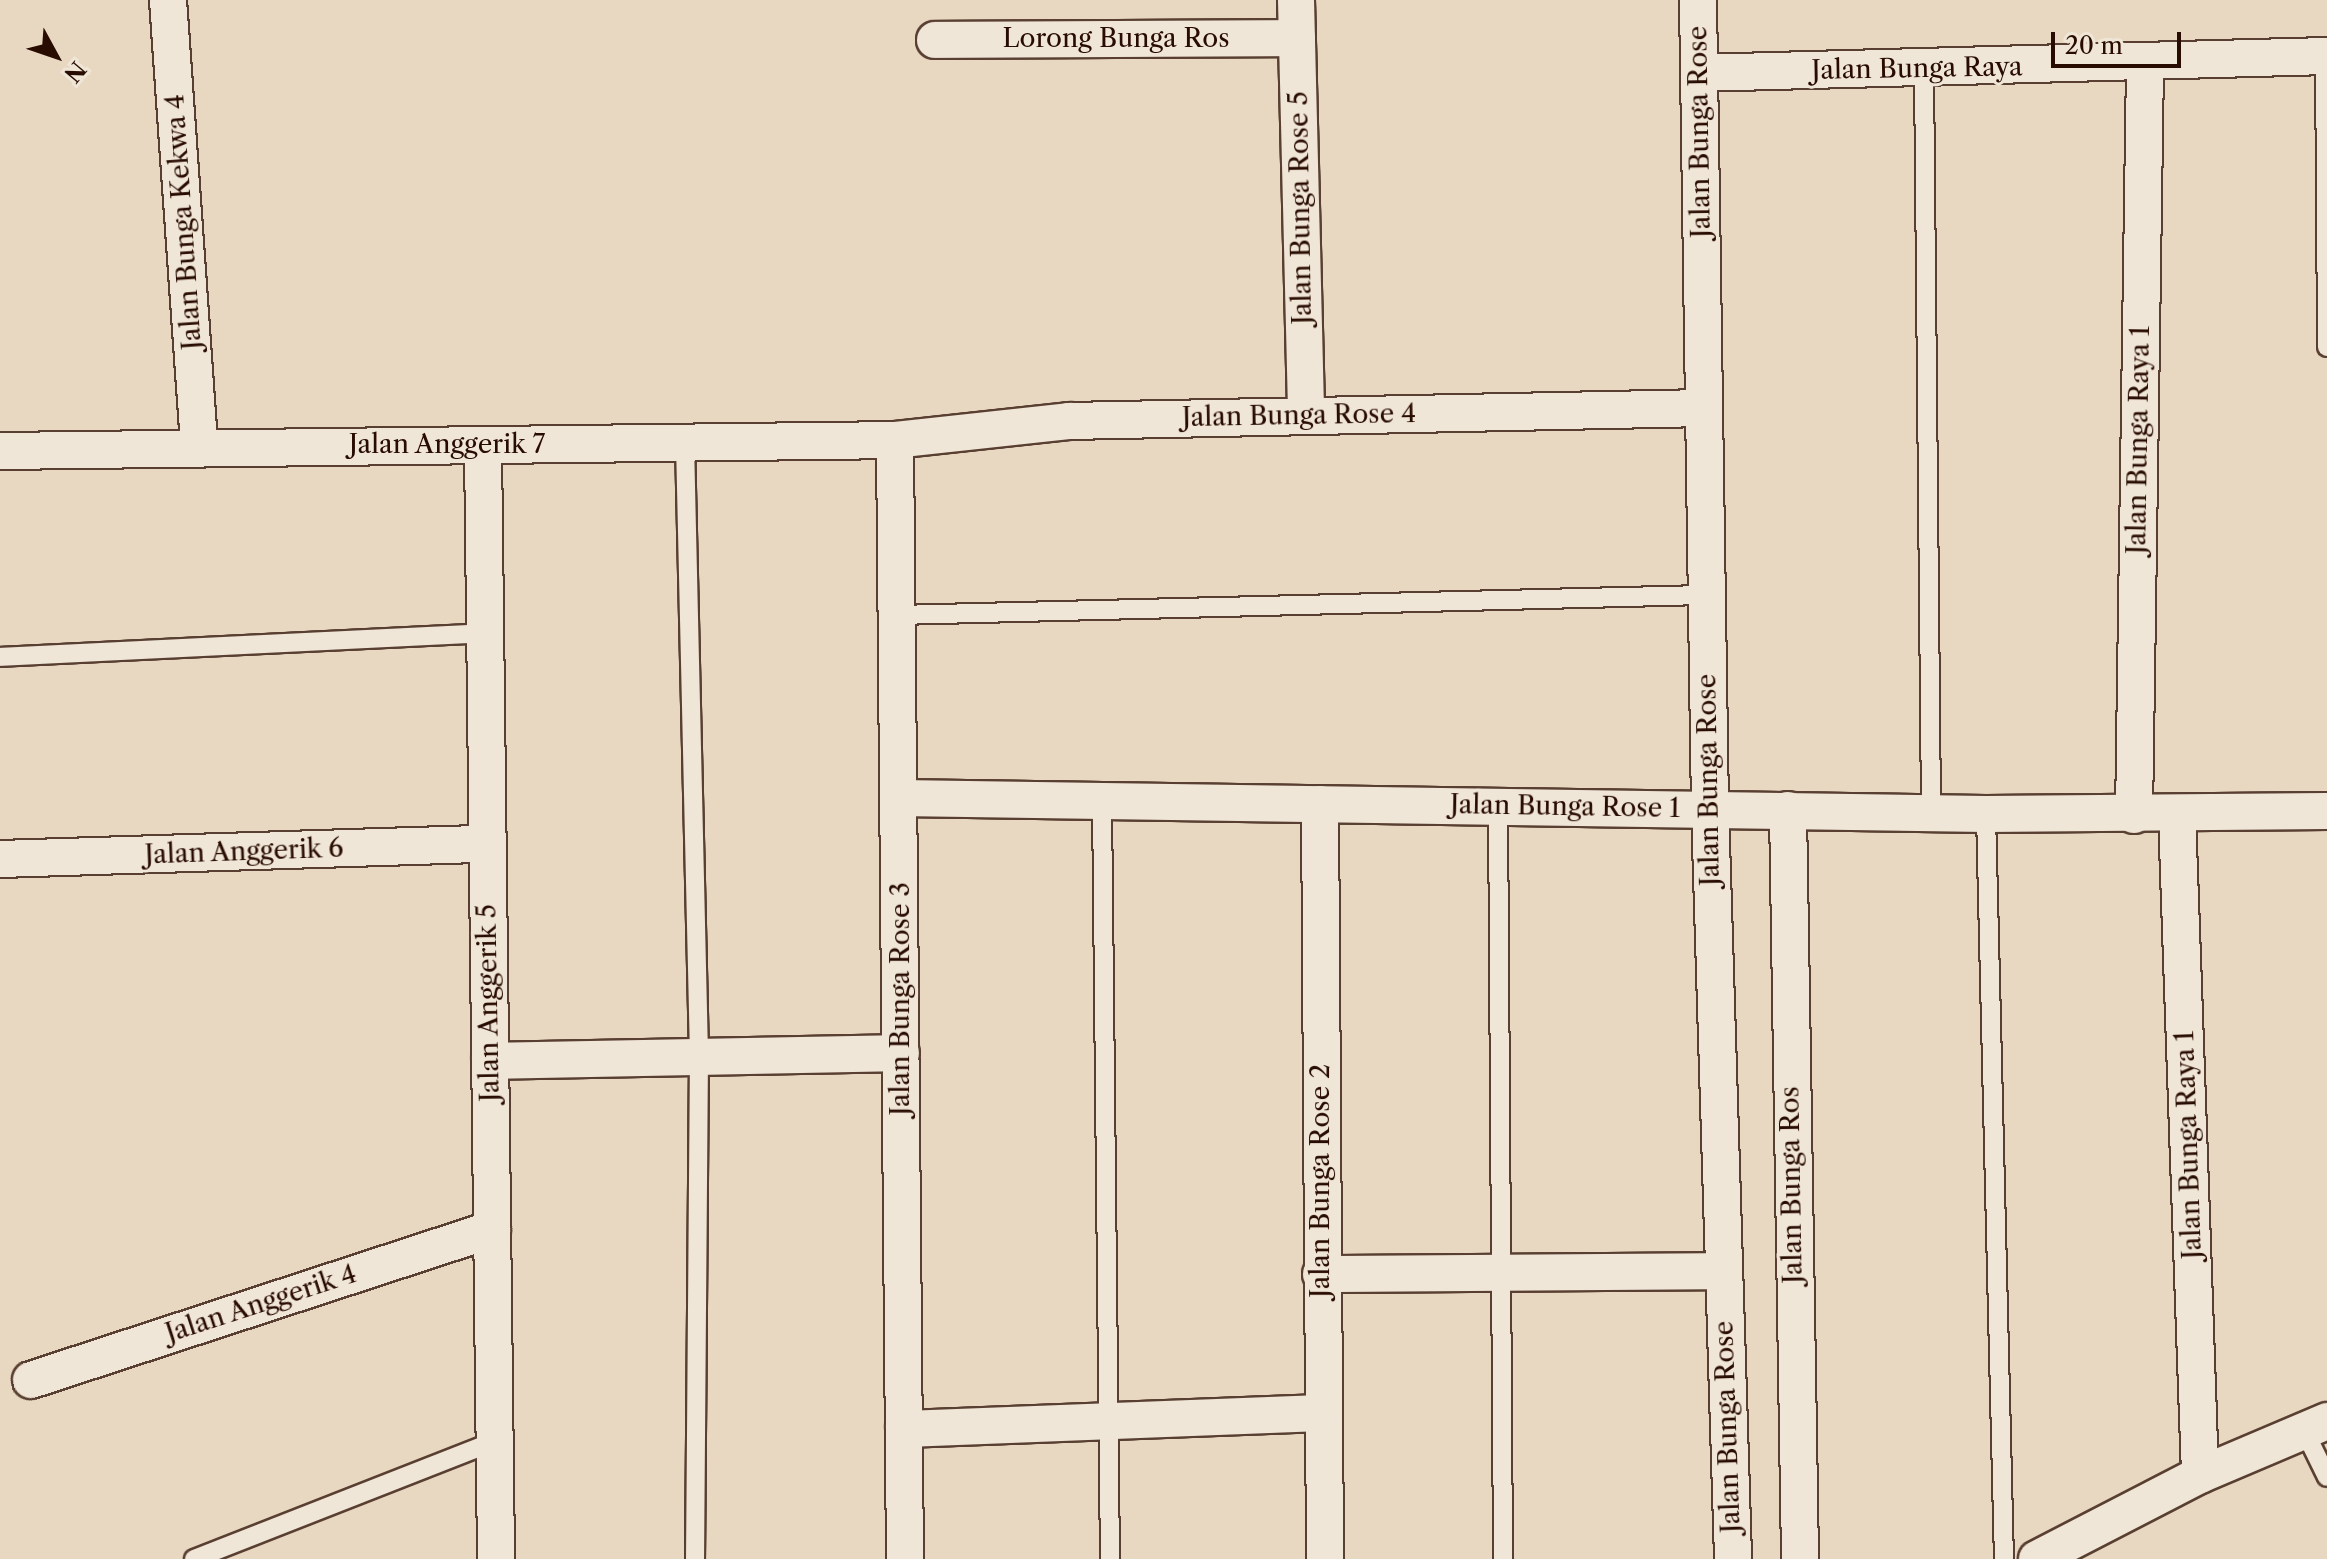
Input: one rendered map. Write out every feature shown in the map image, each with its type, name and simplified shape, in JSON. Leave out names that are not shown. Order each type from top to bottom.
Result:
[{"type":"street","name":"Jalan Bunga Kekwa 4","points":[[168,0],[199,444]]},
{"type":"street","name":"Jalan Bunga Rose 5","points":[[1296,0],[1306,416]]},
{"type":"street","name":"Jalan Bunga Rose","points":[[1698,0],[1710,809],[1733,1559]]},
{"type":"street","name":"Lorong Bunga Ros","points":[[935,40],[1297,38]]},
{"type":"street","name":"Jalan Bunga Raya","points":[[1699,73],[2145,64],[2326,56]]},
{"type":"street","name":"Jalan Bunga Raya 1","points":[[2134,815],[2145,64]]},
{"type":"street","name":"Jalan Bunga Rose 4","points":[[895,440],[1069,421],[1704,408]]},
{"type":"street","name":"Jalan Anggerik 7","points":[[0,451],[199,444],[483,446],[895,440]]},
{"type":"street","name":"Jalan Bunga Rose 3","points":[[895,440],[905,1559]]},
{"type":"street","name":"Jalan Anggerik 5","points":[[483,446],[496,1559]]},
{"type":"street","name":"Jalan Bunga Rose 1","points":[[899,798],[1986,814],[2177,815],[2327,811]]},
{"type":"street","name":"Jalan Bunga Rose 2","points":[[1320,804],[1325,1559]]},
{"type":"street","name":"Jalan Bunga Ros","points":[[1788,810],[1800,1559]]},
{"type":"street","name":"Jalan Bunga Raya 1","points":[[2177,815],[2200,1475]]},
{"type":"street","name":"Jalan Anggerik 6","points":[[0,859],[487,844]]},
{"type":"street","points":[[490,1061],[699,1054],[901,1053]]},
{"type":"street","name":"Jalan Anggerik 4","points":[[31,1380],[492,1229]]},
{"type":"street","points":[[1321,1274],[1722,1271]]},
{"type":"street","points":[[904,1429],[1323,1413]]},
{"type":"street","points":[[2037,1559],[2200,1475],[2316,1426]]},
{"type":"lane","points":[[2326,56],[2327,347]]},
{"type":"lane","points":[[1924,69],[1931,812]]},
{"type":"lane","points":[[685,443],[699,1054],[695,1559]]},
{"type":"lane","points":[[897,615],[1706,595]]},
{"type":"lane","points":[[0,657],[485,633]]},
{"type":"lane","points":[[1102,801],[1111,1421],[1110,1559]]},
{"type":"lane","points":[[1498,806],[1497,1273],[1503,1559]]},
{"type":"lane","points":[[1986,814],[2004,1559]]},
{"type":"lane","points":[[2316,1426],[2327,1477]]},
{"type":"lane","points":[[194,1559],[495,1441]]}]
